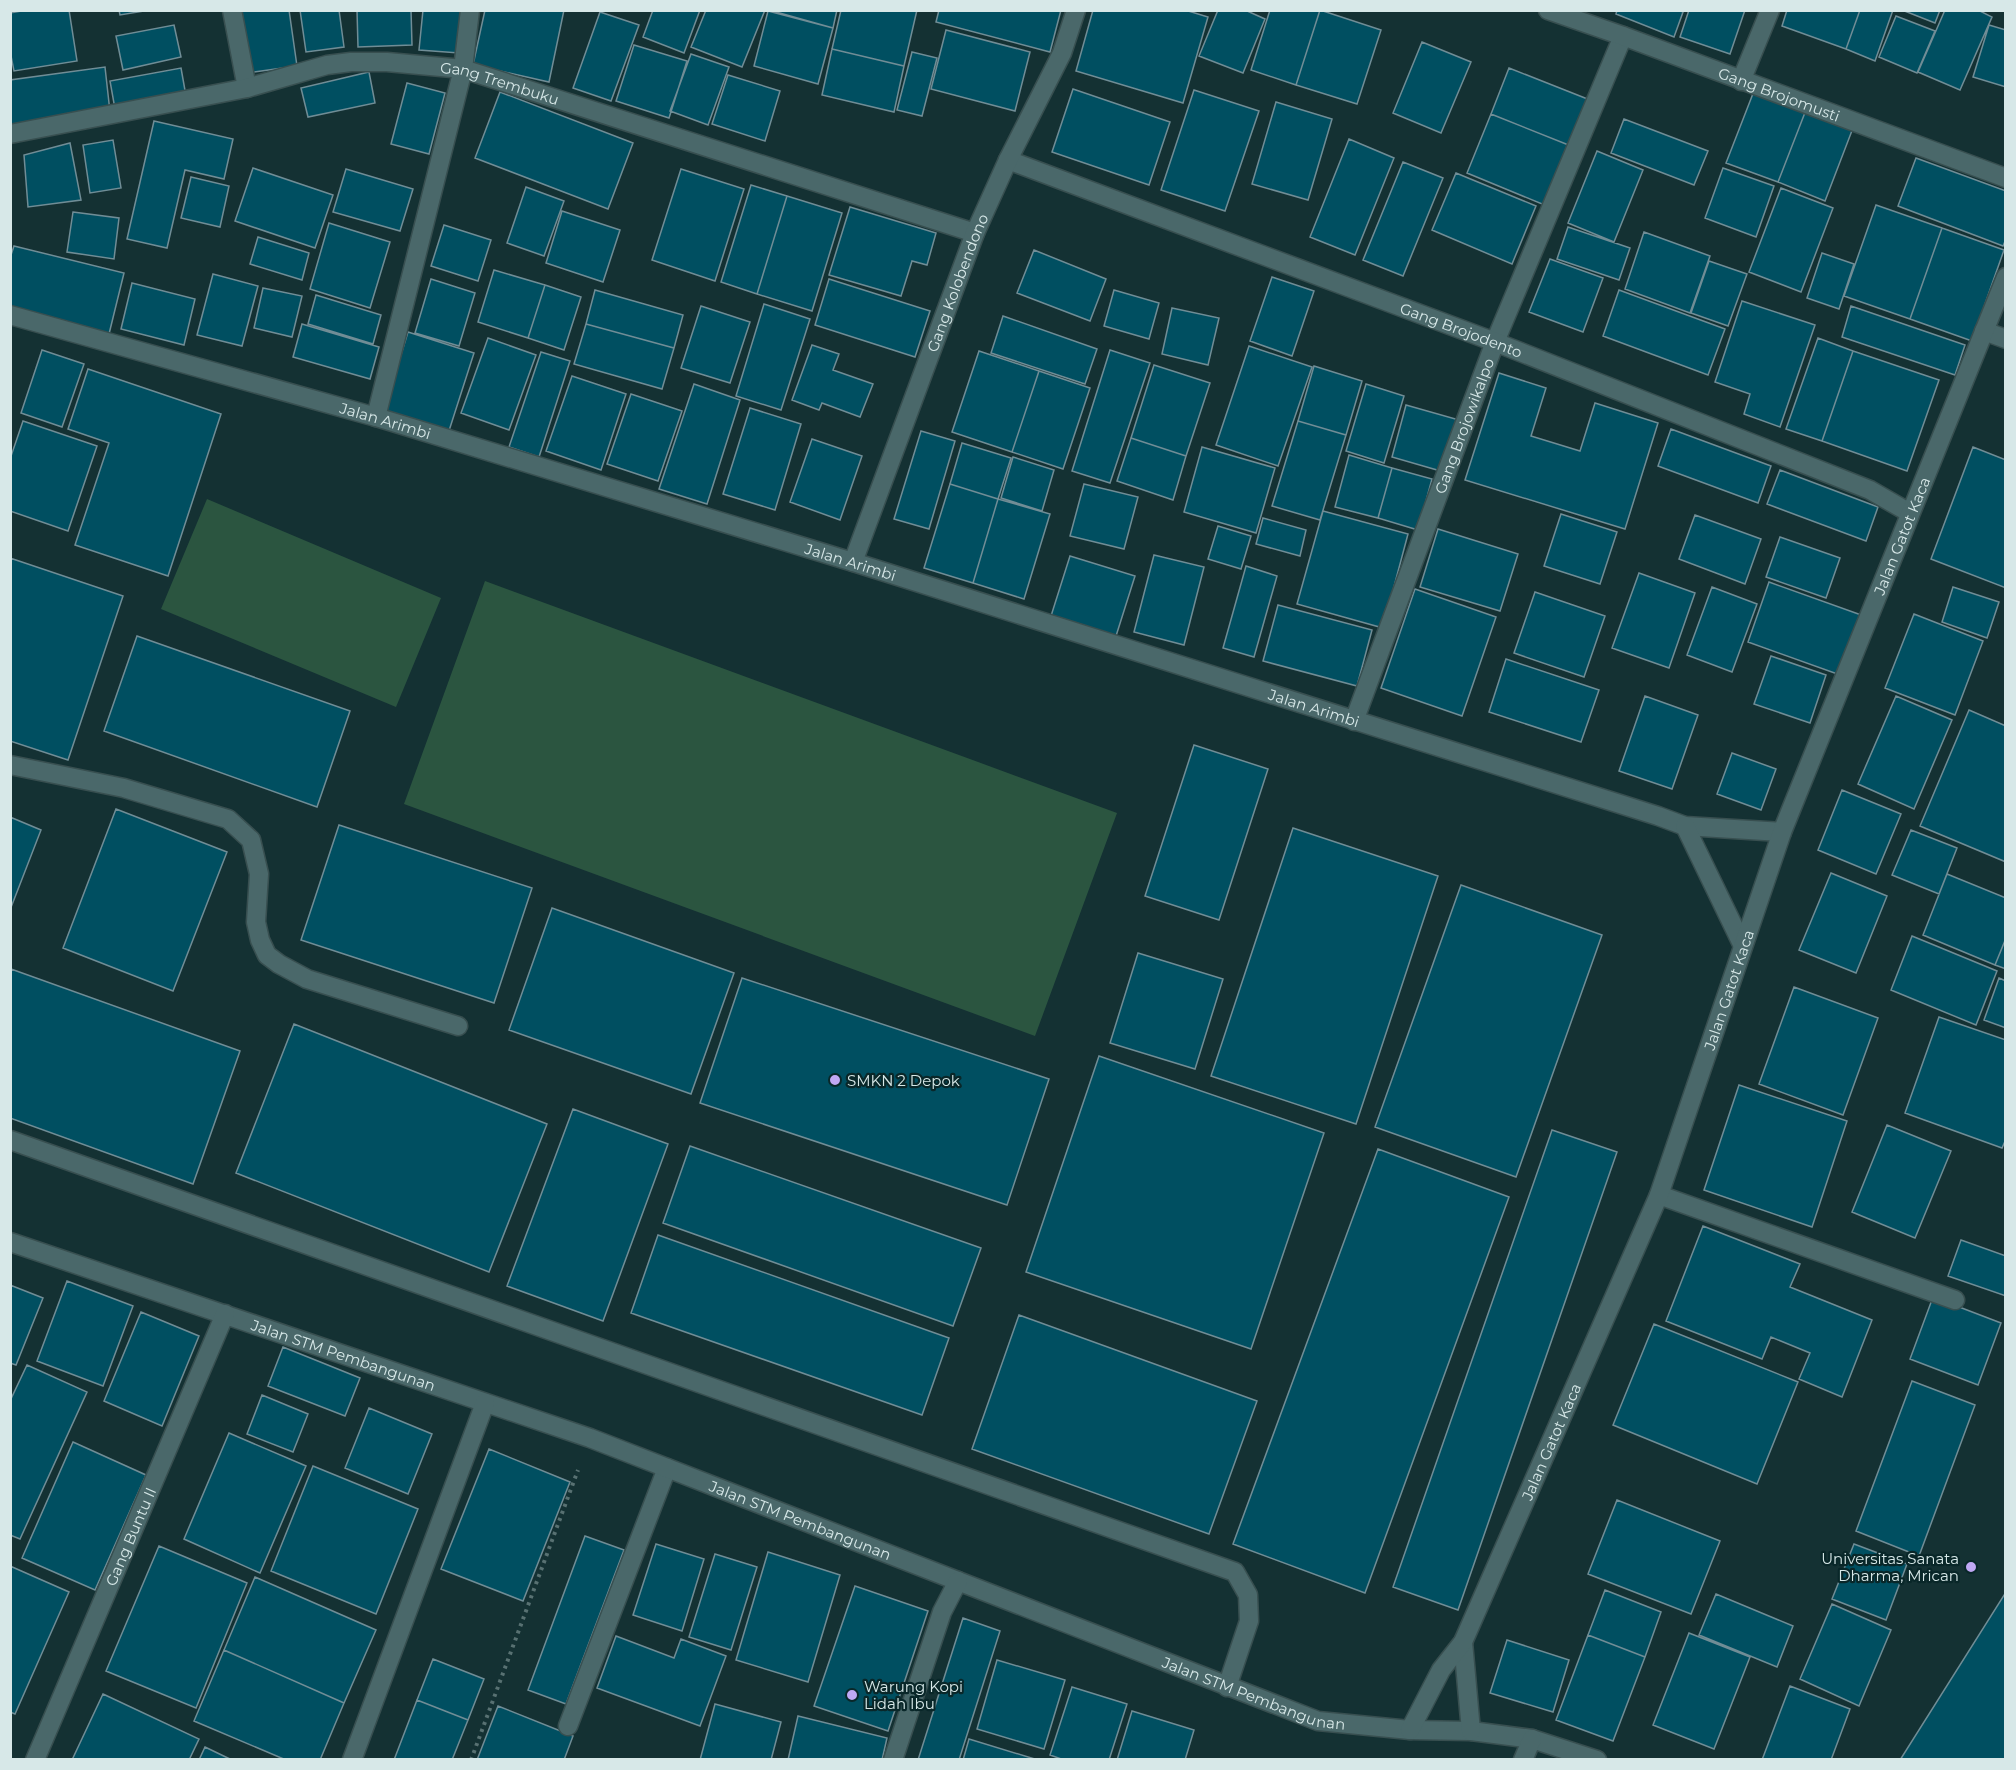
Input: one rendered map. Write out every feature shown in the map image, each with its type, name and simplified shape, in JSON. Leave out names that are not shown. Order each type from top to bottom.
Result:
[{"type":"street","points":[[232,10],[247,88]]},
{"type":"street","points":[[376,417],[463,69],[470,10]]},
{"type":"street","name":"Gang Kolobendono","points":[[854,562],[975,233],[1008,160],[1062,53],[1076,10]]},
{"type":"street","points":[[1742,81],[1770,10]]},
{"type":"street","name":"Gang Brojomusti","points":[[1550,11],[2006,178]]},
{"type":"street","name":"Gang Brojowikalpo","points":[[1354,720],[1495,342],[1623,36]]},
{"type":"street","name":"Gang Trembuku","points":[[10,134],[247,88],[327,65],[387,62],[463,69],[975,233]]},
{"type":"street","name":"Gang Brojodento","points":[[1008,160],[1495,342],[1870,490],[1910,513]]},
{"type":"street","name":"Jalan Gatot Kaca","points":[[1410,1730],[1441,1670],[1463,1642],[1659,1195],[1782,832],[2006,277]]},
{"type":"street","name":"Jalan Arimbi","points":[[10,315],[376,417],[854,562],[1685,826],[1782,832]]},
{"type":"street","points":[[1984,331],[2006,339]]},
{"type":"street","points":[[10,765],[124,788],[228,819],[251,840],[259,874],[256,922],[260,940],[267,955],[307,979],[458,1026]]},
{"type":"street","points":[[1685,826],[1743,946]]},
{"type":"street","points":[[10,1140],[1235,1572],[1248,1595],[1249,1621],[1227,1687]]},
{"type":"street","points":[[1659,1195],[1955,1300]]},
{"type":"street","name":"Jalan STM Pembangunan","points":[[10,1242],[590,1438],[1318,1721],[1410,1730],[1471,1731],[1532,1739],[1597,1760]]},
{"type":"street","name":"Gang Buntu II","points":[[35,1760],[225,1314]]},
{"type":"street","points":[[352,1760],[484,1403]]},
{"type":"street","points":[[568,1726],[667,1468]]},
{"type":"street","points":[[893,1760],[942,1612],[958,1581]]},
{"type":"street","name":"Jalan Gatot Kaca","points":[[1463,1642],[1471,1731]]},
{"type":"street","points":[[1523,1760],[1532,1739]]},
{"type":"path","points":[[471,1760],[590,1438]]},
{"type":"green space","points":[[207,499],[441,598],[396,707],[161,609]]},
{"type":"green space","points":[[485,581],[1117,813],[1035,1036],[404,804]]},
{"type":"building","points":[[27,10],[69,10],[77,61],[14,71],[10,51],[10,13]]},
{"type":"building","points":[[119,10],[150,10],[120,15]]},
{"type":"building","points":[[239,10],[289,10],[297,66],[247,73]]},
{"type":"building","points":[[300,10],[339,10],[344,47],[306,52]]},
{"type":"building","points":[[357,10],[411,10],[412,45],[358,47]]},
{"type":"building","points":[[423,10],[462,10],[459,53],[419,50]]},
{"type":"building","points":[[485,10],[564,10],[549,82],[473,65]]},
{"type":"building","points":[[653,10],[700,10],[684,53],[643,37]]},
{"type":"building","points":[[706,10],[765,10],[742,67],[691,47]]},
{"type":"building","points":[[769,10],[837,10],[833,28]]},
{"type":"building","points":[[841,10],[917,10],[904,66],[832,49]]},
{"type":"building","points":[[939,10],[1061,10],[1050,52],[936,22]]},
{"type":"building","points":[[1093,10],[1185,10],[1208,17],[1183,103],[1076,71]]},
{"type":"building","points":[[1218,10],[1245,10],[1265,19],[1243,73],[1199,56]]},
{"type":"building","points":[[1270,10],[1320,10],[1296,85],[1251,70]]},
{"type":"building","points":[[1320,10],[1381,30],[1357,104],[1296,85]]},
{"type":"building","points":[[1617,10],[1679,10],[1683,12],[1674,37],[1616,14]]},
{"type":"building","points":[[1689,10],[1745,10],[1730,54],[1680,37]]},
{"type":"building","points":[[1787,10],[1860,10],[1846,49],[1782,26]]},
{"type":"building","points":[[1860,10],[1893,10],[1875,61],[1846,49]]},
{"type":"building","points":[[1902,10],[1940,10],[1935,23]]},
{"type":"building","points":[[1945,10],[1978,10],[1992,17],[1960,90],[1918,72]]},
{"type":"building","points":[[768,11],[833,28],[818,84],[754,66]]},
{"type":"building","points":[[600,12],[639,25],[611,101],[573,88]]},
{"type":"building","points":[[1896,16],[1935,31],[1917,73],[1879,57]]},
{"type":"building","points":[[174,25],[181,57],[123,70],[116,36]]},
{"type":"building","points":[[1989,25],[2006,30],[2006,87],[1973,77]]},
{"type":"building","points":[[946,30],[1030,52],[1015,111],[931,89]]},
{"type":"building","points":[[1422,42],[1471,62],[1441,133],[1393,113]]},
{"type":"building","points":[[634,45],[687,61],[669,118],[616,101]]},
{"type":"building","points":[[832,49],[904,66],[894,112],[822,95]]},
{"type":"building","points":[[912,52],[937,58],[922,116],[897,110]]},
{"type":"building","points":[[691,54],[729,67],[708,125],[670,111]]},
{"type":"building","points":[[105,67],[110,112],[10,126],[10,80]]},
{"type":"building","points":[[181,68],[186,96],[115,109],[110,81]]},
{"type":"building","points":[[1509,68],[1590,100],[1571,146],[1491,114]]},
{"type":"building","points":[[369,72],[375,103],[308,117],[301,88]]},
{"type":"building","points":[[728,75],[780,91],[765,141],[712,124]]},
{"type":"building","points":[[407,83],[445,93],[429,154],[391,144]]},
{"type":"building","points":[[1073,89],[1170,122],[1149,185],[1052,152]]},
{"type":"building","points":[[1194,90],[1259,111],[1225,211],[1161,190]]},
{"type":"building","points":[[1754,91],[1806,110],[1778,182],[1726,163]]},
{"type":"building","points":[[500,92],[633,143],[608,209],[475,158]]},
{"type":"building","points":[[1276,102],[1332,119],[1308,200],[1252,184]]},
{"type":"building","points":[[1806,110],[1853,128],[1825,201],[1778,182]]},
{"type":"building","points":[[1491,114],[1571,146],[1547,206],[1467,173]]},
{"type":"building","points":[[1624,119],[1708,151],[1694,185],[1611,153]]},
{"type":"building","points":[[154,121],[233,139],[224,179],[185,170],[167,248],[127,239]]},
{"type":"building","points":[[1349,139],[1394,158],[1355,255],[1310,237]]},
{"type":"building","points":[[113,140],[121,188],[90,193],[83,145]]},
{"type":"building","points":[[70,143],[81,200],[28,207],[24,155]]},
{"type":"building","points":[[1597,151],[1643,170],[1614,242],[1568,223]]},
{"type":"building","points":[[1916,158],[2006,191],[2006,239],[2003,246],[1898,206]]},
{"type":"building","points":[[1403,162],[1443,178],[1403,276],[1363,260]]},
{"type":"building","points":[[253,168],[333,195],[315,248],[235,221]]},
{"type":"building","points":[[1723,168],[1774,186],[1756,237],[1705,218]]},
{"type":"building","points":[[346,169],[413,189],[400,231],[333,212]]},
{"type":"building","points":[[681,169],[744,189],[715,281],[652,260]]},
{"type":"building","points":[[1456,173],[1536,206],[1512,264],[1432,230]]},
{"type":"building","points":[[191,177],[229,186],[220,227],[181,218]]},
{"type":"building","points":[[751,185],[787,196],[757,294],[721,282]]},
{"type":"building","points":[[526,187],[564,201],[544,256],[507,243]]},
{"type":"building","points":[[1781,188],[1833,208],[1801,292],[1749,272]]},
{"type":"building","points":[[787,196],[842,213],[812,311],[757,294]]},
{"type":"building","points":[[1876,205],[1942,228],[1910,319],[1844,296]]},
{"type":"building","points":[[850,207],[936,233],[927,265],[912,261],[901,296],[829,275]]},
{"type":"building","points":[[562,211],[620,230],[603,282],[546,263]]},
{"type":"building","points":[[73,212],[119,218],[114,259],[67,252]]},
{"type":"building","points":[[329,223],[390,242],[370,308],[310,289]]},
{"type":"building","points":[[444,225],[491,240],[478,281],[431,266]]},
{"type":"building","points":[[1568,227],[1630,248],[1619,280],[1557,259]]},
{"type":"building","points":[[1942,228],[2004,250],[1972,341],[1910,319]]},
{"type":"building","points":[[1644,232],[1710,256],[1690,313],[1625,289]]},
{"type":"building","points":[[258,237],[309,253],[302,280],[250,264]]},
{"type":"building","points":[[14,246],[124,273],[109,334],[10,310],[10,258]]},
{"type":"building","points":[[1034,250],[1106,279],[1090,321],[1017,293]]},
{"type":"building","points":[[1822,253],[1854,264],[1839,309],[1807,298]]},
{"type":"building","points":[[1550,259],[1603,278],[1583,332],[1529,312]]},
{"type":"building","points":[[1709,261],[1747,274],[1728,326],[1691,313]]},
{"type":"building","points":[[494,270],[545,285],[528,338],[478,322]]},
{"type":"building","points":[[213,274],[258,286],[242,346],[197,335]]},
{"type":"building","points":[[1272,277],[1314,291],[1292,356],[1250,341]]},
{"type":"building","points":[[431,279],[475,293],[459,346],[415,333]]},
{"type":"building","points":[[829,279],[930,311],[915,357],[815,325]]},
{"type":"building","points":[[132,283],[195,299],[184,345],[121,329]]},
{"type":"building","points":[[545,285],[581,297],[564,350],[528,338]]},
{"type":"building","points":[[263,288],[302,296],[292,337],[254,328]]},
{"type":"building","points":[[595,290],[683,315],[674,348],[586,324]]},
{"type":"building","points":[[1114,290],[1159,303],[1149,339],[1104,326]]},
{"type":"building","points":[[1619,290],[1725,329],[1708,375],[1603,336]]},
{"type":"building","points":[[316,295],[381,315],[373,344],[308,324]]},
{"type":"building","points":[[1742,301],[1815,325],[1780,427],[1744,414],[1750,394],[1715,382]]},
{"type":"building","points":[[764,304],[810,319],[781,410],[736,396]]},
{"type":"building","points":[[701,306],[750,322],[730,383],[681,368]]},
{"type":"building","points":[[1851,306],[1965,345],[1955,375],[1842,337]]},
{"type":"building","points":[[1172,308],[1219,318],[1208,365],[1162,354]]},
{"type":"building","points":[[1003,316],[1097,349],[1085,384],[991,353]]},
{"type":"building","points":[[302,324],[379,347],[370,379],[293,357]]},
{"type":"building","points":[[586,324],[674,348],[662,389],[574,364]]},
{"type":"building","points":[[408,332],[474,353],[447,437],[382,416]]},
{"type":"building","points":[[488,338],[536,355],[509,430],[461,413]]},
{"type":"building","points":[[1818,338],[1853,351],[1822,441],[1786,429]]},
{"type":"building","points":[[812,345],[839,354],[833,370],[873,384],[860,417],[822,403],[819,410],[792,400]]},
{"type":"building","points":[[1249,346],[1312,367],[1278,466],[1216,445]]},
{"type":"building","points":[[42,350],[84,364],[62,427],[21,413]]},
{"type":"building","points":[[1110,350],[1150,363],[1110,483],[1072,471]]},
{"type":"building","points":[[979,351],[1039,371],[1012,452],[952,432]]},
{"type":"building","points":[[1853,351],[1939,380],[1907,471],[1822,441]]},
{"type":"building","points":[[541,352],[570,361],[539,457],[509,447]]},
{"type":"building","points":[[1154,365],[1210,383],[1186,456],[1131,438]]},
{"type":"building","points":[[1314,366],[1362,381],[1346,435],[1298,421]]},
{"type":"building","points":[[88,369],[221,414],[168,576],[75,545],[109,443],[68,429]]},
{"type":"building","points":[[1039,371],[1090,388],[1063,469],[1012,452]]},
{"type":"building","points":[[1499,373],[1546,388],[1531,436],[1580,451],[1595,403],[1658,423],[1625,529],[1465,480]]},
{"type":"building","points":[[572,376],[626,394],[601,470],[546,451]]},
{"type":"building","points":[[694,384],[740,400],[707,504],[659,489]]},
{"type":"building","points":[[1366,384],[1404,396],[1384,463],[1346,451]]},
{"type":"building","points":[[631,394],[682,411],[658,481],[607,464]]},
{"type":"building","points":[[1406,405],[1459,420],[1444,472],[1392,457]]},
{"type":"building","points":[[750,408],[801,424],[775,510],[723,494]]},
{"type":"building","points":[[23,421],[97,446],[68,531],[10,511],[10,459]]},
{"type":"building","points":[[1298,421],[1346,435],[1320,520],[1272,506]]},
{"type":"building","points":[[1671,429],[1771,466],[1758,503],[1658,466]]},
{"type":"building","points":[[921,431],[955,441],[929,529],[894,519]]},
{"type":"building","points":[[1131,438],[1186,456],[1173,500],[1117,481]]},
{"type":"building","points":[[812,439],[862,456],[840,520],[790,502]]},
{"type":"building","points":[[962,443],[1011,458],[998,499],[950,484]]},
{"type":"building","points":[[1202,447],[1275,468],[1256,533],[1184,512]]},
{"type":"building","points":[[1973,447],[2006,460],[2006,588],[1931,559]]},
{"type":"building","points":[[1349,455],[1392,468],[1378,518],[1335,507]]},
{"type":"building","points":[[1013,457],[1054,470],[1042,511],[1001,498]]},
{"type":"building","points":[[1392,468],[1432,479],[1418,530],[1378,518]]},
{"type":"building","points":[[1780,470],[1878,507],[1866,541],[1767,504]]},
{"type":"building","points":[[950,484],[998,499],[973,583],[924,568]]},
{"type":"building","points":[[1084,484],[1138,497],[1124,549],[1070,536]]},
{"type":"building","points":[[998,499],[1050,514],[1024,599],[973,583]]},
{"type":"building","points":[[1323,511],[1408,534],[1383,628],[1297,604]]},
{"type":"building","points":[[1561,514],[1617,532],[1600,584],[1544,566]]},
{"type":"building","points":[[1695,515],[1761,539],[1745,584],[1679,559]]},
{"type":"building","points":[[1263,518],[1306,530],[1300,556],[1256,544]]},
{"type":"building","points":[[1218,526],[1251,536],[1241,569],[1208,559]]},
{"type":"building","points":[[1438,529],[1518,554],[1500,611],[1420,587]]},
{"type":"building","points":[[1780,537],[1840,558],[1826,598],[1766,577]]},
{"type":"building","points":[[1154,555],[1204,567],[1184,645],[1134,632]]},
{"type":"building","points":[[1070,556],[1135,576],[1116,636],[1051,616]]},
{"type":"building","points":[[10,558],[123,596],[68,760],[10,741]]},
{"type":"building","points":[[1246,566],[1277,576],[1254,657],[1223,648]]},
{"type":"building","points":[[1639,573],[1695,593],[1669,668],[1612,648]]},
{"type":"building","points":[[1769,582],[1864,616],[1843,676],[1748,642]]},
{"type":"building","points":[[1712,587],[1757,604],[1732,672],[1687,655]]},
{"type":"building","points":[[1953,587],[1999,602],[1987,638],[1942,622]]},
{"type":"building","points":[[1415,589],[1496,617],[1462,716],[1381,688]]},
{"type":"building","points":[[1535,592],[1605,616],[1584,677],[1514,653]]},
{"type":"building","points":[[1278,605],[1372,630],[1357,686],[1263,661]]},
{"type":"building","points":[[1914,614],[1983,641],[1955,715],[1885,688]]},
{"type":"building","points":[[137,636],[350,711],[317,807],[104,731]]},
{"type":"building","points":[[1771,656],[1826,675],[1810,723],[1754,704]]},
{"type":"building","points":[[1506,659],[1599,690],[1581,742],[1489,712]]},
{"type":"building","points":[[1645,696],[1698,715],[1672,789],[1619,771]]},
{"type":"building","points":[[1896,696],[1952,720],[1914,809],[1858,784]]},
{"type":"building","points":[[1969,710],[2006,726],[2006,862],[1920,826]]},
{"type":"building","points":[[1194,745],[1268,769],[1219,920],[1145,896]]},
{"type":"building","points":[[1732,753],[1776,769],[1761,810],[1717,794]]},
{"type":"building","points":[[1842,790],[1901,814],[1876,874],[1818,850]]},
{"type":"building","points":[[116,809],[227,852],[173,991],[63,948]]},
{"type":"building","points":[[10,817],[41,830],[10,910]]},
{"type":"building","points":[[339,825],[532,888],[494,1003],[301,940]]},
{"type":"building","points":[[1293,828],[1438,876],[1356,1124],[1211,1076]]},
{"type":"building","points":[[1911,830],[1957,848],[1939,894],[1892,875]]},
{"type":"building","points":[[1831,873],[1887,896],[1856,973],[1799,950]]},
{"type":"building","points":[[1947,874],[2006,898],[2006,938],[1995,965],[1923,935]]},
{"type":"building","points":[[1461,885],[1602,935],[1516,1177],[1375,1127]]},
{"type":"building","points":[[552,908],[734,973],[691,1094],[509,1030]]},
{"type":"building","points":[[1912,936],[1997,971],[1976,1025],[1891,990]]},
{"type":"building","points":[[2006,938],[2006,969],[1995,965]]},
{"type":"building","points":[[1138,953],[1223,979],[1195,1069],[1110,1043]]},
{"type":"building","points":[[11,969],[240,1051],[193,1184],[10,1118]]},
{"type":"building","points":[[742,978],[1049,1079],[1007,1205],[700,1103]]},
{"type":"building","points":[[1999,978],[2006,981],[2006,1028],[1984,1020]]},
{"type":"building","points":[[1794,987],[1878,1018],[1843,1115],[1759,1084]]},
{"type":"building","points":[[1939,1017],[2006,1040],[2006,1139],[2002,1148],[1905,1113]]},
{"type":"building","points":[[294,1024],[547,1124],[489,1272],[236,1173]]},
{"type":"building","points":[[1099,1056],[1324,1133],[1251,1349],[1026,1272]]},
{"type":"building","points":[[1739,1085],[1847,1121],[1812,1227],[1704,1190]]},
{"type":"building","points":[[573,1109],[668,1144],[603,1321],[507,1286]]},
{"type":"building","points":[[1887,1125],[1951,1151],[1915,1238],[1852,1212]]},
{"type":"building","points":[[1552,1130],[1617,1152],[1458,1610],[1393,1587]]},
{"type":"building","points":[[690,1146],[981,1248],[953,1326],[663,1223]]},
{"type":"building","points":[[1378,1149],[1509,1197],[1365,1593],[1233,1544]]},
{"type":"building","points":[[1703,1226],[1800,1264],[1790,1287],[1872,1320],[1842,1397],[1799,1379],[1810,1353],[1771,1337],[1762,1359],[1666,1321]]},
{"type":"building","points":[[658,1235],[949,1338],[922,1415],[631,1313]]},
{"type":"building","points":[[1961,1240],[2006,1256],[2006,1296],[1948,1276]]},
{"type":"building","points":[[67,1281],[133,1306],[103,1386],[37,1361]]},
{"type":"building","points":[[10,1285],[43,1298],[16,1365],[10,1363]]},
{"type":"building","points":[[1933,1297],[2001,1323],[1978,1385],[1910,1359]]},
{"type":"building","points":[[141,1312],[199,1336],[162,1426],[104,1401]]},
{"type":"building","points":[[1019,1315],[1257,1401],[1209,1534],[972,1449]]},
{"type":"building","points":[[1654,1324],[1798,1382],[1757,1484],[1613,1425]]},
{"type":"building","points":[[283,1347],[360,1378],[345,1416],[268,1386]]},
{"type":"building","points":[[27,1365],[87,1392],[20,1539],[10,1535],[10,1401]]},
{"type":"building","points":[[1912,1381],[1975,1405],[1919,1556],[1856,1531]]},
{"type":"building","points":[[262,1395],[308,1414],[293,1452],[247,1434]]},
{"type":"building","points":[[369,1408],[432,1434],[408,1494],[345,1468]]},
{"type":"building","points":[[229,1433],[306,1466],[260,1573],[184,1539]]},
{"type":"building","points":[[73,1442],[146,1475],[95,1590],[22,1558]]},
{"type":"building","points":[[489,1449],[570,1482],[523,1601],[441,1569]]},
{"type":"building","points":[[313,1466],[418,1509],[376,1614],[271,1571]]},
{"type":"building","points":[[1617,1500],[1720,1541],[1691,1614],[1588,1574]]},
{"type":"building","points":[[585,1536],[624,1550],[566,1704],[528,1690]]},
{"type":"building","points":[[656,1544],[704,1559],[682,1631],[633,1615]]},
{"type":"building","points":[[1854,1544],[1907,1564],[1886,1620],[1832,1599]]},
{"type":"building","points":[[159,1546],[247,1583],[196,1708],[106,1671]]},
{"type":"building","points":[[768,1552],[840,1575],[808,1682],[736,1660]]},
{"type":"building","points":[[715,1554],[757,1567],[731,1650],[689,1637]]},
{"type":"building","points":[[10,1566],[69,1592],[15,1714],[10,1712]]},
{"type":"building","points":[[255,1577],[376,1630],[344,1703],[224,1650]]},
{"type":"building","points":[[855,1586],[928,1611],[888,1731],[814,1706]]},
{"type":"building","points":[[1605,1590],[1661,1612],[1645,1657],[1588,1635]]},
{"type":"building","points":[[2006,1592],[2006,1760],[1900,1760]]},
{"type":"building","points":[[1716,1594],[1793,1626],[1777,1667],[1699,1635]]},
{"type":"building","points":[[1832,1604],[1891,1630],[1859,1706],[1800,1679]]},
{"type":"building","points":[[963,1618],[1000,1631],[959,1760],[918,1760]]},
{"type":"building","points":[[1689,1633],[1750,1657],[1714,1749],[1653,1725]]},
{"type":"building","points":[[1588,1635],[1645,1657],[1613,1741],[1556,1720]]},
{"type":"building","points":[[616,1636],[674,1658],[681,1639],[726,1656],[700,1726],[597,1688]]},
{"type":"building","points":[[1507,1640],[1569,1660],[1553,1712],[1490,1693]]},
{"type":"building","points":[[224,1650],[344,1703],[320,1760],[286,1760],[194,1721]]},
{"type":"building","points":[[433,1659],[484,1679],[468,1720],[417,1700]]},
{"type":"building","points":[[997,1660],[1065,1680],[1044,1749],[977,1729]]},
{"type":"building","points":[[1790,1686],[1850,1709],[1831,1760],[1762,1760]]},
{"type":"building","points":[[1072,1687],[1127,1704],[1109,1760],[1064,1760],[1050,1755]]},
{"type":"building","points":[[103,1694],[199,1739],[189,1760],[72,1760]]},
{"type":"building","points":[[417,1700],[468,1720],[452,1760],[394,1760]]},
{"type":"building","points":[[715,1704],[781,1722],[771,1760],[700,1760]]},
{"type":"building","points":[[498,1706],[573,1736],[564,1760],[477,1760]]},
{"type":"building","points":[[1132,1711],[1194,1730],[1185,1760],[1117,1760]]},
{"type":"building","points":[[798,1716],[887,1738],[882,1760],[788,1760]]},
{"type":"building","points":[[969,1739],[1038,1760],[963,1760]]},
{"type":"building","points":[[205,1747],[232,1760],[199,1760]]},
{"type":"place","name":"SMKN 2 Depok","points":[[835,1080]]},
{"type":"place","name":"Universitas Sanata Dharma, Mrican","points":[[1971,1567]]},
{"type":"place","name":"Warung Kopi Lidah Ibu","points":[[852,1695]]}]
